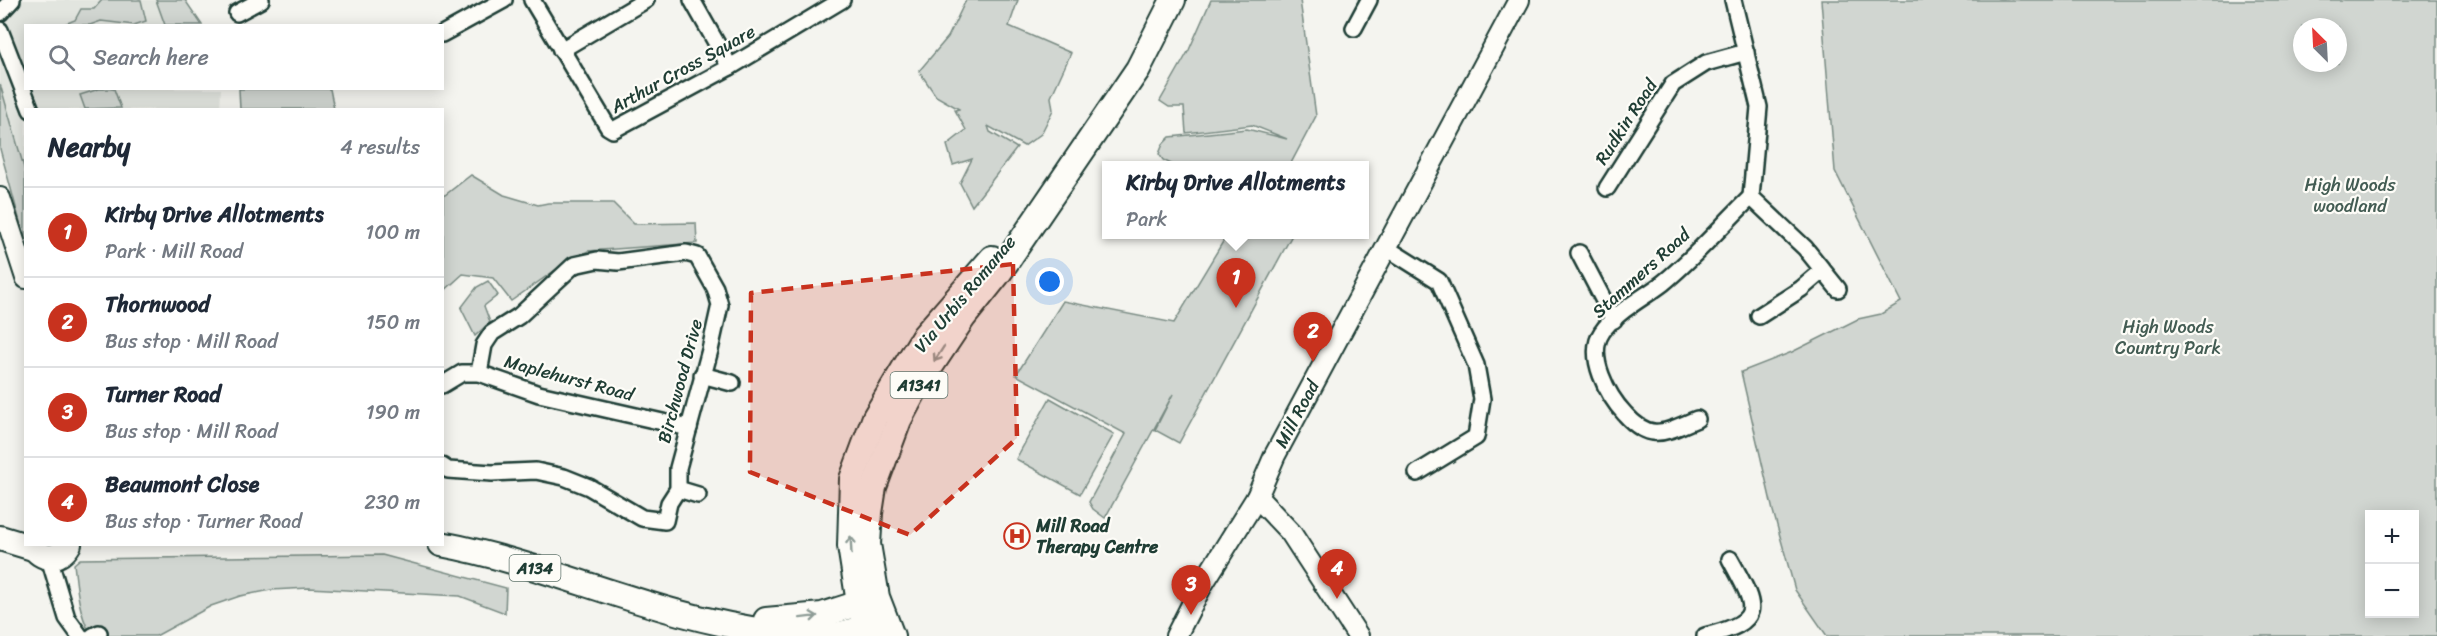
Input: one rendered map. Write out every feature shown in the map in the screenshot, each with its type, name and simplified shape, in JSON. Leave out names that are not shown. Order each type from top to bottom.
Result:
[{"type":"main road","name":"Via Urbis Romanae","points":[[878,630],[868,600],[870,513],[874,487],[899,420],[915,390],[963,318],[999,273],[1138,69],[1173,0]]},
{"type":"main road","points":[[0,533],[24,540]]},
{"type":"main road","points":[[0,538],[24,542]]},
{"type":"main road","name":"A134","points":[[444,545],[540,569],[628,598],[709,621],[808,636],[878,630]]},
{"type":"main road","name":"A134","points":[[709,621],[750,621],[813,616],[868,600]]},
{"type":"street","points":[[0,13],[12,0]]},
{"type":"street","points":[[237,13],[261,0]]},
{"type":"street","points":[[444,33],[504,0]]},
{"type":"street","name":"Arthur Cross Square","points":[[532,0],[608,127],[613,130],[730,67],[842,0]]},
{"type":"street","points":[[561,50],[646,0]]},
{"type":"street","points":[[692,0],[730,67]]},
{"type":"street","points":[[1354,28],[1370,0]]},
{"type":"street","name":"Mill Road","points":[[1176,636],[1202,585],[1257,497],[1275,455],[1519,0]]},
{"type":"street","points":[[1733,0],[1759,107],[1751,197],[1805,248],[1838,290]]},
{"type":"street","points":[[0,30],[31,108]]},
{"type":"street","name":"Rudkin Road","points":[[1607,188],[1673,84],[1706,63],[1746,52]]},
{"type":"street","name":"Stammers Road","points":[[1697,419],[1664,433],[1647,433],[1635,425],[1618,407],[1603,380],[1595,352],[1601,332],[1665,282],[1751,197]]},
{"type":"street","points":[[0,198],[24,272]]},
{"type":"street","points":[[1385,247],[1438,281],[1476,365],[1482,399],[1476,437],[1417,473]]},
{"type":"street","name":"Birchwood Drive","points":[[444,467],[448,470],[492,473],[536,471],[564,477],[589,487],[642,518],[665,521],[669,504],[678,489],[678,468],[720,305],[715,288],[697,256],[686,253],[618,262],[597,260],[574,265],[519,316],[492,333],[484,345],[479,373]]},
{"type":"street","points":[[1579,253],[1614,320]]},
{"type":"street","points":[[1759,316],[1801,289],[1822,271]]},
{"type":"street","name":"Maplehurst Road","points":[[444,384],[462,373],[479,373],[539,394],[689,428]]},
{"type":"street","points":[[702,375],[732,383]]},
{"type":"street","points":[[678,489],[698,495]]},
{"type":"street","points":[[1257,497],[1291,533],[1358,636]]},
{"type":"street","points":[[45,546],[67,618],[80,636]]},
{"type":"street","points":[[1705,636],[1731,629],[1743,623],[1749,616],[1748,593],[1730,559]]},
{"type":"highlighted area","points":[[1013,264],[1017,438],[910,535],[750,472],[751,293]]},
{"type":"shaded area","points":[[0,0],[185,0],[201,24],[24,24],[24,90],[221,90],[220,108],[24,108],[24,168],[0,84]]},
{"type":"green space","points":[[102,0],[141,0],[146,21],[137,24],[101,21],[93,24],[65,24],[75,20],[81,9],[94,9]]},
{"type":"green space","points":[[156,0],[185,0],[201,24],[165,24]]},
{"type":"green space","points":[[966,0],[1018,0],[1009,26],[1071,53],[1051,97],[1053,110],[1041,134],[1024,146],[988,126],[990,132],[1017,148],[972,206],[960,183],[972,159],[953,165],[947,145],[966,130],[955,110],[959,109],[936,96],[919,71],[948,37]]},
{"type":"green space","points":[[1211,0],[1300,0],[1316,116],[1292,161],[1163,160],[1159,154],[1163,144],[1170,137],[1247,129],[1287,139],[1252,125],[1186,133],[1184,107],[1169,107],[1160,101],[1189,50]]},
{"type":"green space","name":"High Woods Country Park","points":[[1821,0],[2437,0],[2437,636],[1827,636],[1795,590],[1773,511],[1741,372],[1792,352],[1858,319],[1881,314],[1901,302],[1835,171]]},
{"type":"green space","points":[[0,84],[24,168],[24,236],[0,149]]},
{"type":"green space","points":[[96,90],[114,90],[121,108],[85,108],[80,95]]},
{"type":"green space","points":[[239,90],[330,90],[334,108],[240,108]]},
{"type":"green space","points":[[471,175],[504,195],[538,205],[613,203],[634,224],[696,223],[697,243],[588,251],[567,262],[511,301],[493,278],[463,274],[444,291],[445,195]]},
{"type":"green space","points":[[1225,239],[1290,239],[1179,443],[1155,430],[1173,394],[1105,518],[1093,509],[1089,502],[1126,434],[1016,375],[1063,301],[1174,323]]},
{"type":"green space","points":[[488,281],[498,295],[484,306],[490,322],[475,336],[461,308],[477,287]]},
{"type":"green space","points":[[1050,398],[1114,434],[1080,494],[1016,459]]},
{"type":"green space","points":[[382,555],[506,588],[505,613],[460,596],[309,588],[271,590],[240,596],[211,606],[156,636],[105,636],[107,634],[104,628],[89,631],[85,623],[78,598],[74,564],[80,559]]},
{"type":"place","name":"Kirby Drive Allotments","points":[[1236,308]]},
{"type":"place","name":"Thornwood","points":[[1313,362]]},
{"type":"place","name":"Mill Road Therapy Centre","points":[[1017,536]]},
{"type":"place","name":"Beaumont Close","points":[[1337,599]]},
{"type":"place","name":"Turner Road","points":[[1191,615]]},
{"type":"park label","name":"High Woods woodland","points":[[2350,195]]}]
